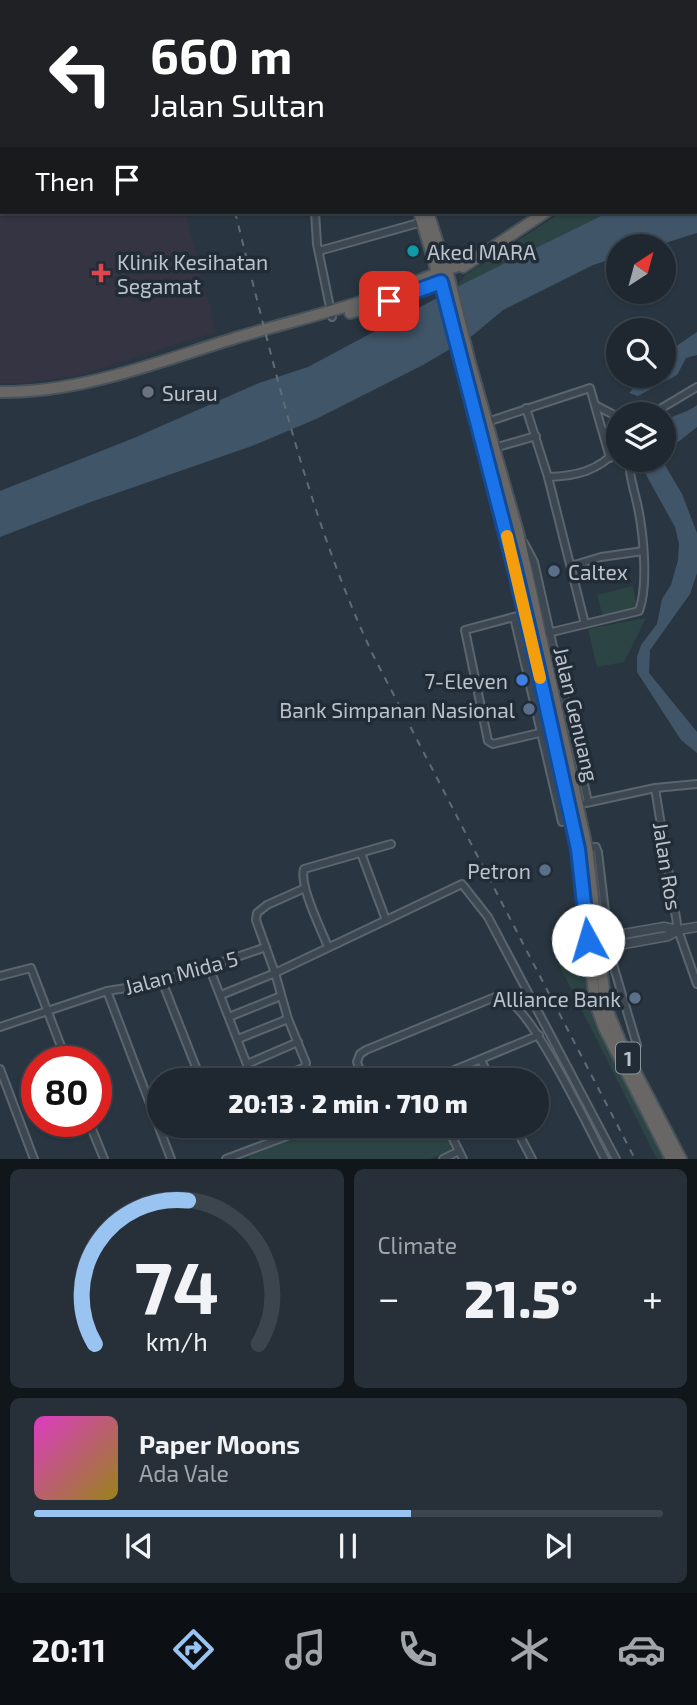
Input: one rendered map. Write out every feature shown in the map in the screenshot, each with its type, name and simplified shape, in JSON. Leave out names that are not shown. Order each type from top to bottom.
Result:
[{"type":"highway","points":[[0,392],[35,391],[98,381],[243,336],[332,314],[369,308],[445,280],[543,214]]},
{"type":"highway","name":"1","points":[[423,215],[445,280]]},
{"type":"highway","name":"Jalan Genuang","points":[[445,280],[497,497],[518,532],[545,633],[552,730],[583,804],[596,943],[608,1015],[681,1159]]},
{"type":"highway","name":"Jalan Genuang","points":[[467,366],[506,487],[520,615],[552,730],[596,943],[594,993],[601,1021],[671,1159]]},
{"type":"highway","points":[[497,497],[504,494],[506,487]]},
{"type":"street","points":[[315,214],[319,251],[332,314]]},
{"type":"street","points":[[319,251],[423,215]]},
{"type":"street","points":[[672,402],[697,387]]},
{"type":"street","points":[[487,422],[590,388],[606,432]]},
{"type":"street","points":[[594,405],[606,411]]},
{"type":"street","points":[[526,408],[548,477],[585,624]]},
{"type":"street","points":[[494,448],[536,436]]},
{"type":"street","points":[[548,477],[587,472],[606,459]]},
{"type":"street","points":[[630,472],[640,518],[643,551],[639,611],[545,633],[583,804],[655,788],[697,784]]},
{"type":"street","points":[[571,566],[601,557],[643,551]]},
{"type":"street","points":[[520,615],[467,629],[464,633],[488,741],[493,744],[552,730]]},
{"type":"street","name":"Jalan Ros","points":[[655,788],[678,930],[697,984]]},
{"type":"street","points":[[328,947],[305,888],[302,872],[306,867],[391,844]]},
{"type":"street","points":[[361,853],[386,920]]},
{"type":"street","points":[[221,995],[275,973],[462,884],[488,917],[615,1157],[606,1159],[539,1035],[506,998],[495,997],[366,1050],[359,1054],[356,1062],[358,1068]]},
{"type":"street","points":[[301,1068],[306,1065],[288,1019],[256,919],[257,913],[267,905],[305,888]]},
{"type":"street","points":[[596,943],[664,927],[678,930],[697,927]]},
{"type":"street","points":[[596,943],[624,943],[668,936],[678,930]]},
{"type":"street","points":[[624,943],[615,951],[612,961],[636,1045]]},
{"type":"street","name":"Jalan Mida 5","points":[[147,1093],[107,991],[162,981],[266,947]]},
{"type":"street","points":[[209,967],[248,1068]]},
{"type":"street","points":[[0,975],[30,968],[61,1046]]},
{"type":"street","points":[[162,981],[196,1068]]},
{"type":"street","points":[[0,1027],[107,991]]},
{"type":"street","points":[[229,1017],[281,996]]},
{"type":"street","points":[[238,1039],[288,1019]]},
{"type":"street","points":[[461,1068],[539,1035]]},
{"type":"street","points":[[247,1065],[298,1042]]},
{"type":"street","points":[[481,1060],[485,1068]]},
{"type":"street","points":[[0,1069],[34,1159]]},
{"type":"street","points":[[95,1137],[104,1159]]},
{"type":"street","name":"Jalan Mida 5","points":[[164,1138],[171,1159]]},
{"type":"street","points":[[226,1159],[280,1138]]},
{"type":"street","points":[[452,1138],[463,1159]]},
{"type":"street","points":[[521,1138],[532,1159]]},
{"type":"street","points":[[443,1159],[458,1151]]},
{"type":"shaded area","name":"Klinik Kesihatan Segamat","points":[[0,214],[186,214],[216,332],[76,376],[24,383],[0,383]]},
{"type":"shaded area","points":[[605,214],[697,214],[697,233],[676,240],[676,234],[606,234],[606,261],[503,310],[472,336],[423,365],[316,419],[252,446],[0,537],[0,491],[134,438],[259,383],[308,367],[465,283]]},
{"type":"shaded area","points":[[697,332],[697,355],[686,358],[676,376],[676,346]]},
{"type":"shaded area","points":[[634,388],[653,388],[638,396],[629,393]]},
{"type":"shaded area","points":[[697,405],[697,427],[676,444],[676,416]]},
{"type":"shaded area","points":[[669,472],[682,494],[697,533],[697,573],[690,594],[650,650],[649,673],[697,732],[697,753],[681,740],[637,672],[637,657],[641,645],[657,624],[662,599],[671,585],[679,544],[675,527],[645,473]]},
{"type":"green space","points":[[559,214],[605,214],[456,289],[465,275]]},
{"type":"green space","points":[[633,586],[637,607],[603,616],[597,595]]},
{"type":"green space","points":[[646,618],[624,662],[597,667],[588,629]]},
{"type":"green space","points":[[586,957],[593,1016],[665,1159],[657,1159],[558,963]]},
{"type":"green space","points":[[295,1138],[449,1138],[451,1142],[450,1150],[430,1159],[248,1159],[249,1156]]},
{"type":"railway","points":[[235,214],[293,437],[350,602],[373,655],[635,1159]]},
{"type":"slow traffic","points":[[507,536],[540,678]]},
{"type":"place","name":"Aked MARA","points":[[413,251]]},
{"type":"place","name":"Klinik Kesihatan Segamat","points":[[101,273]]},
{"type":"place","name":"Surau","points":[[148,392]]},
{"type":"place","name":"Caltex","points":[[554,571]]},
{"type":"place","name":"7-Eleven","points":[[522,680]]},
{"type":"place","name":"Bank Simpanan Nasional","points":[[529,709]]},
{"type":"place","name":"Petron","points":[[545,870]]},
{"type":"place","name":"Alliance Bank","points":[[635,998]]},
{"type":"route","points":[[389,301],[441,282],[538,668],[578,849],[588,940]]}]
